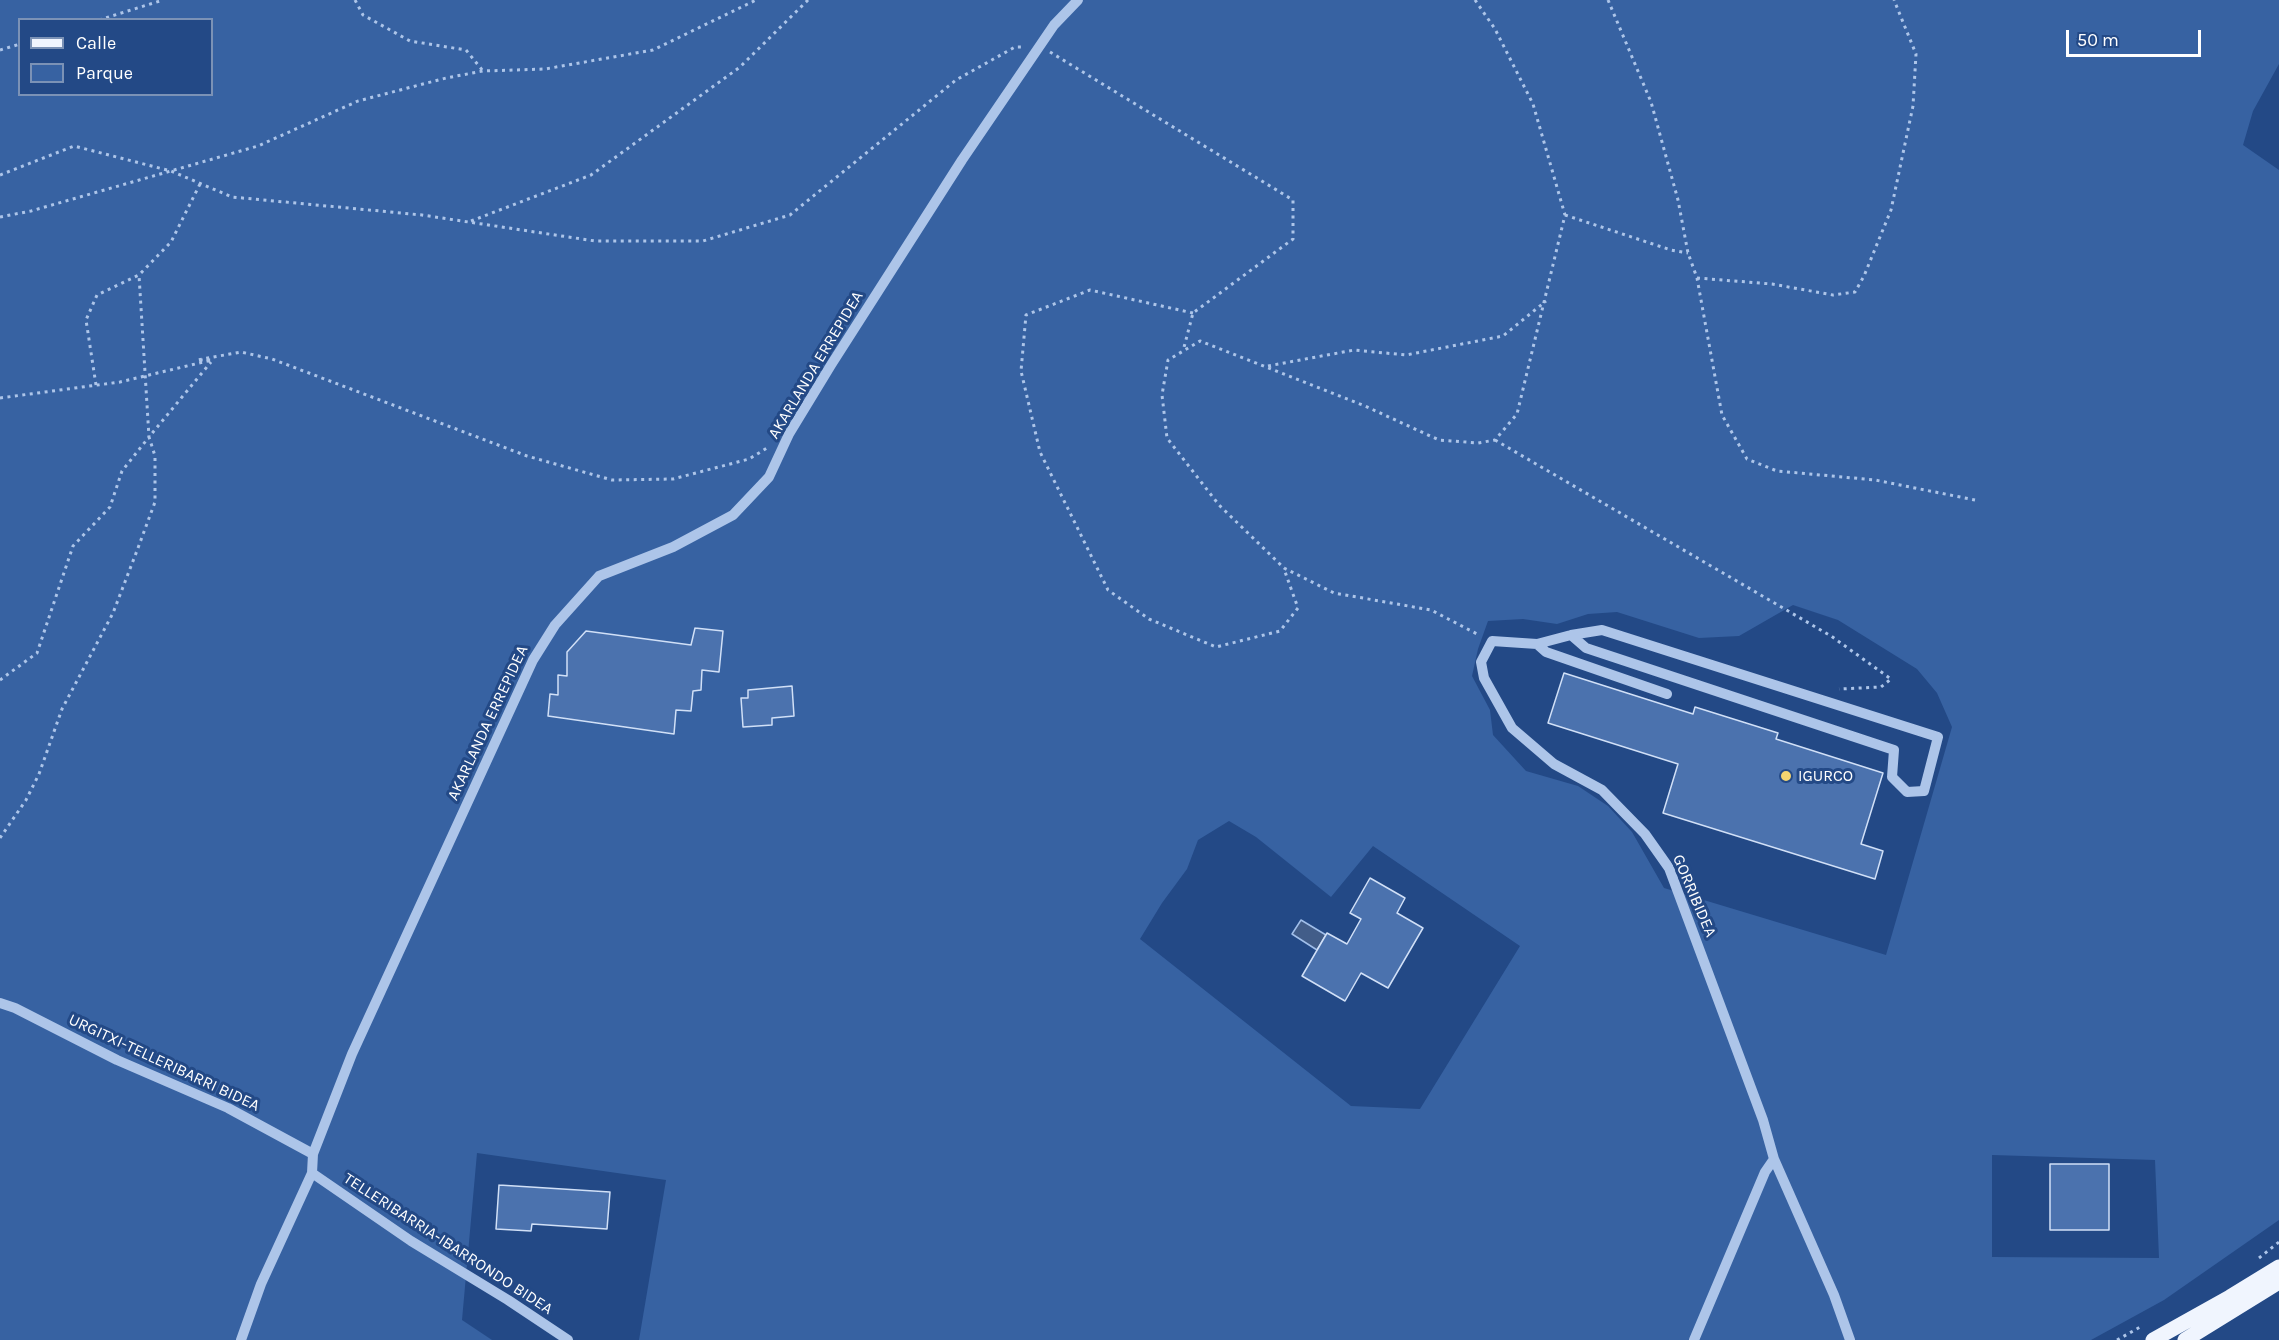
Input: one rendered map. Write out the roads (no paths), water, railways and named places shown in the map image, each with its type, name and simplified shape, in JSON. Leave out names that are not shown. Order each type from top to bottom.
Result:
[{"type":"main road","points":[[2153,1340],[2279,1267]]},
{"type":"main road","points":[[2185,1340],[2279,1282]]},
{"type":"street","name":"AKARLANDA ERREPIDEA","points":[[241,1340],[261,1284],[312,1173],[313,1154],[352,1054],[532,660],[555,625],[599,576],[673,547],[733,515],[769,477],[789,434],[962,160],[1054,25],[1078,0]]},
{"type":"street","points":[[1537,644],[1571,635],[1602,630],[1938,737],[1924,791],[1907,792],[1892,777],[1894,750],[1586,648],[1571,635]]},
{"type":"street","name":"GORRIBIDEA","points":[[1537,644],[1492,641],[1481,662],[1484,678],[1512,728],[1554,764],[1602,790],[1646,834],[1669,868],[1763,1120],[1774,1159],[1834,1295],[1850,1340]]},
{"type":"street","points":[[1537,644],[1546,652],[1667,694]]},
{"type":"street","name":"URGITXI-TELLERIBARRI BIDEA","points":[[0,1003],[15,1008],[117,1060],[228,1108],[313,1154]]},
{"type":"street","points":[[1694,1340],[1765,1172],[1774,1159]]},
{"type":"street","name":"TELLERIBARRIA-IBARRONDO BIDEA","points":[[312,1173],[411,1241],[508,1300],[568,1340]]},
{"type":"place","name":"IGURCO","points":[[1786,776]]}]
